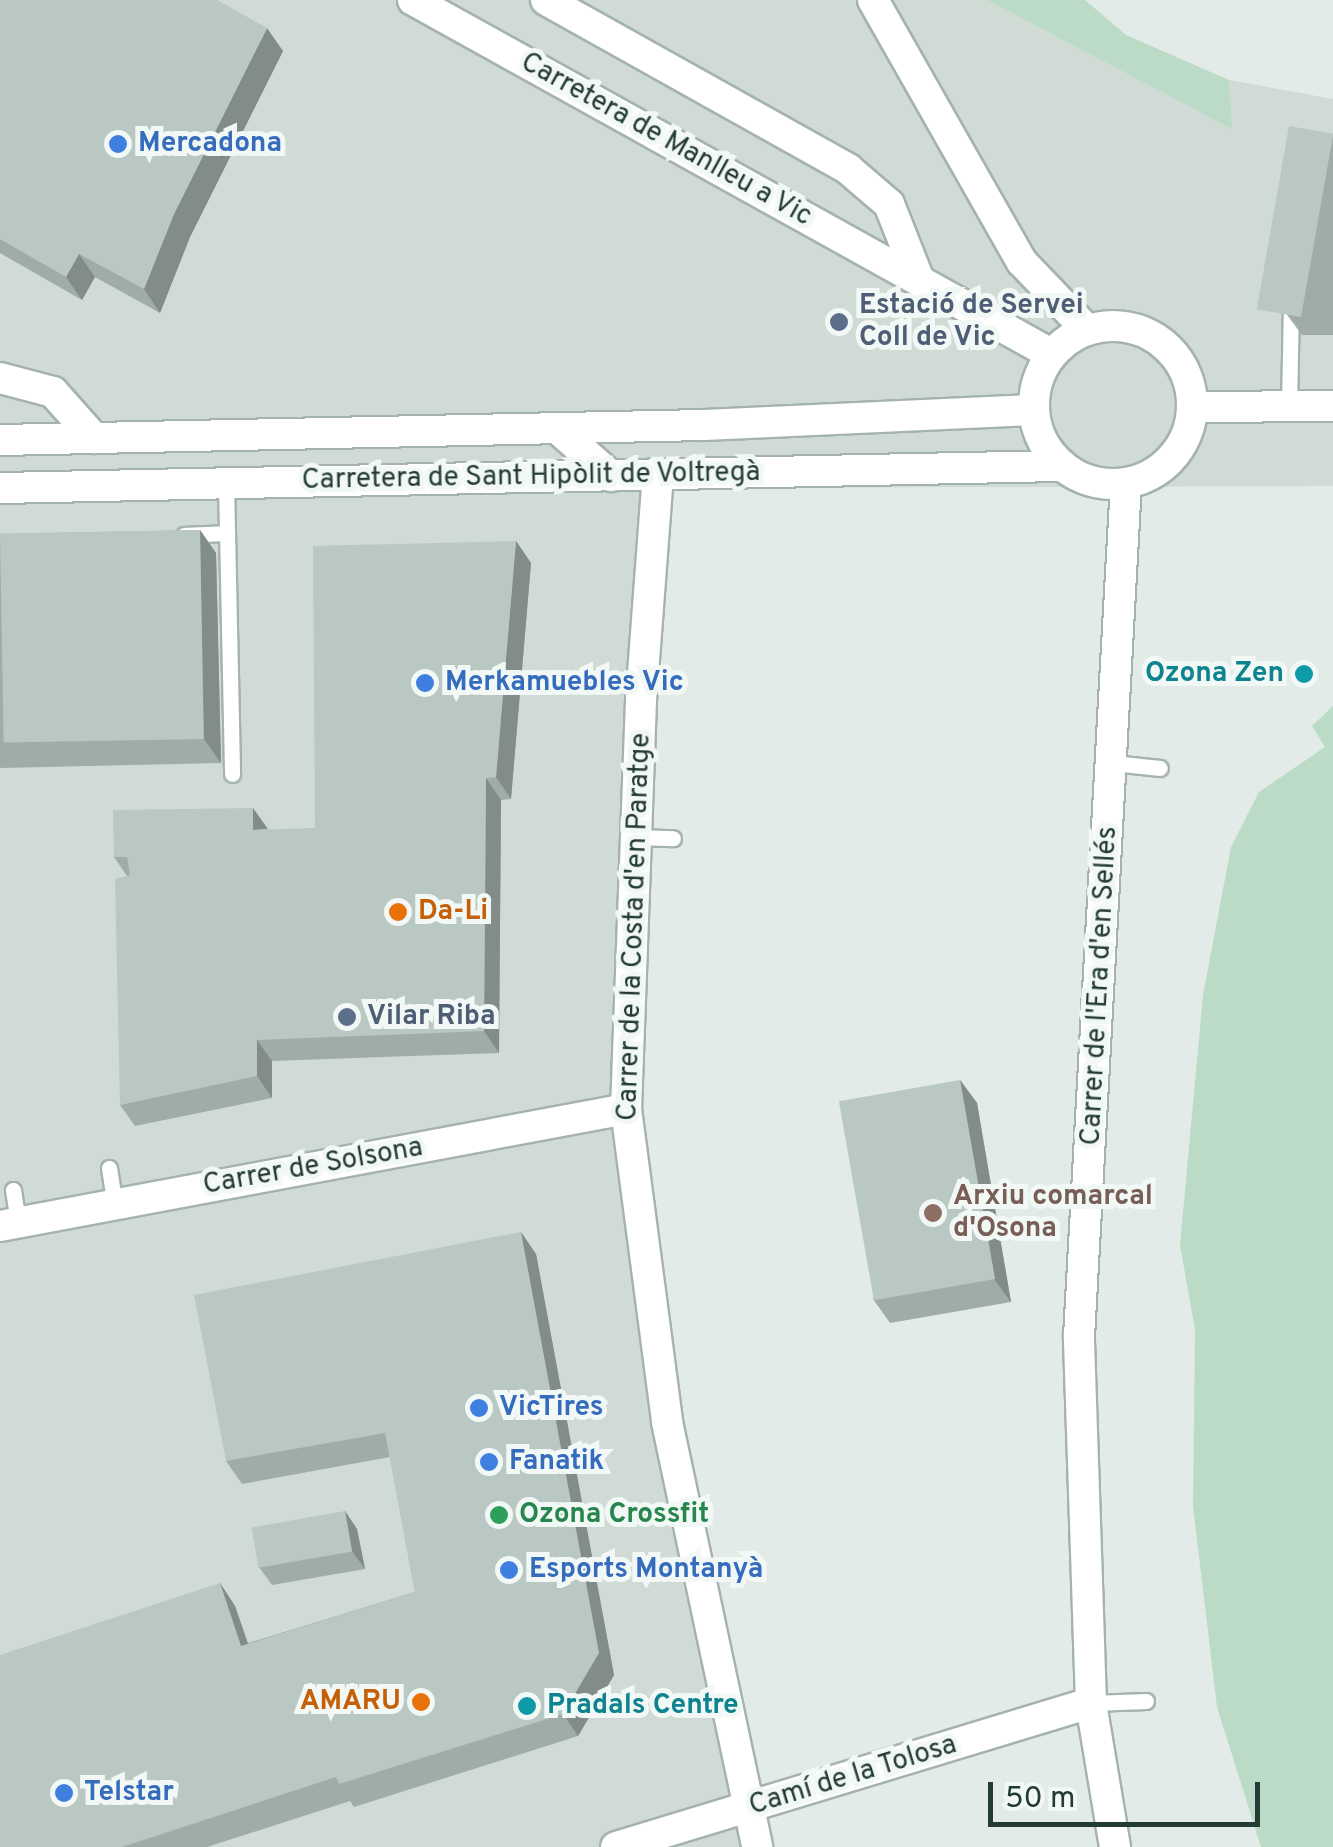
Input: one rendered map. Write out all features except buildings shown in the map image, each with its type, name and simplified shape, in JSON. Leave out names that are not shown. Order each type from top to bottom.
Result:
[{"type":"street","name":"Carretera de Manlleu a Vic","points":[[413,0],[1050,354]]},
{"type":"street","points":[[546,0],[848,170],[889,204],[919,280]]},
{"type":"street","points":[[873,0],[1022,262],[1087,330]]},
{"type":"street","points":[[1128,327],[1165,345],[1188,380],[1192,407],[1173,457],[1126,483],[1086,480],[1063,466],[1046,446],[1034,410],[1050,354],[1087,330],[1128,327]]},
{"type":"street","points":[[0,378],[53,392],[94,438]]},
{"type":"street","points":[[1192,407],[1333,406]]},
{"type":"street","name":"Carretera de Sant Hipòlit de Voltregà","points":[[0,440],[558,429],[1034,410]]},
{"type":"street","points":[[558,429],[611,476]]},
{"type":"street","name":"Carretera de Sant Hipòlit de Voltregà","points":[[0,488],[1063,466]]},
{"type":"street","name":"Carrer de la Costa d'en Paratge","points":[[658,474],[636,837],[626,1109],[667,1422],[746,1810],[757,1847]]},
{"type":"street","name":"Carrer de l'Era d'en Sellés","points":[[1115,1847],[1090,1704],[1080,1337],[1126,483]]},
{"type":"street","name":"Carrer de Solsona","points":[[9,1224],[626,1109]]},
{"type":"street","name":"Camí de la Tolosa","points":[[616,1847],[1090,1704]]},
{"type":"lane","points":[[1289,406],[1292,272]]},
{"type":"lane","points":[[226,483],[232,774]]},
{"type":"lane","points":[[170,535],[227,533]]},
{"type":"lane","points":[[1113,763],[1160,768]]},
{"type":"lane","points":[[636,837],[674,838]]},
{"type":"lane","points":[[109,1168],[114,1204]]},
{"type":"lane","points":[[9,1224],[12,1190]]},
{"type":"lane","points":[[1090,1704],[1146,1701]]},
{"type":"shaded area","points":[[0,0],[987,0],[1231,128],[1229,80],[1333,99],[1333,486],[665,488],[622,1110],[758,1847],[0,1847]]},
{"type":"green space","points":[[987,0],[1085,0],[1126,35],[1229,80],[1232,129]]},
{"type":"green space","points":[[1333,706],[1333,1847],[1261,1847],[1217,1707],[1193,1506],[1195,1330],[1180,1245],[1203,995],[1231,847],[1259,792],[1325,747],[1312,726]]},
{"type":"place","name":"Mercadona","points":[[118,144]]},
{"type":"place","name":"Estació de Servei Coll de Vic","points":[[839,322]]},
{"type":"place","name":"Ozona Zen","points":[[1304,674]]},
{"type":"place","name":"Merkamuebles Vic","points":[[425,683]]},
{"type":"place","name":"Da-Li","points":[[398,912]]},
{"type":"place","name":"Vilar Riba","points":[[347,1017]]},
{"type":"place","name":"Arxiu comarcal d'Osona","points":[[933,1213]]},
{"type":"place","name":"VicTires","points":[[479,1408]]},
{"type":"place","name":"Fanatik","points":[[489,1462]]},
{"type":"place","name":"Ozona Crossfit","points":[[499,1515]]},
{"type":"place","name":"Esports Montanyà","points":[[509,1570]]},
{"type":"place","name":"AMARU","points":[[421,1702]]},
{"type":"place","name":"Pradals Centre","points":[[527,1706]]},
{"type":"place","name":"Telstar","points":[[64,1793]]}]
